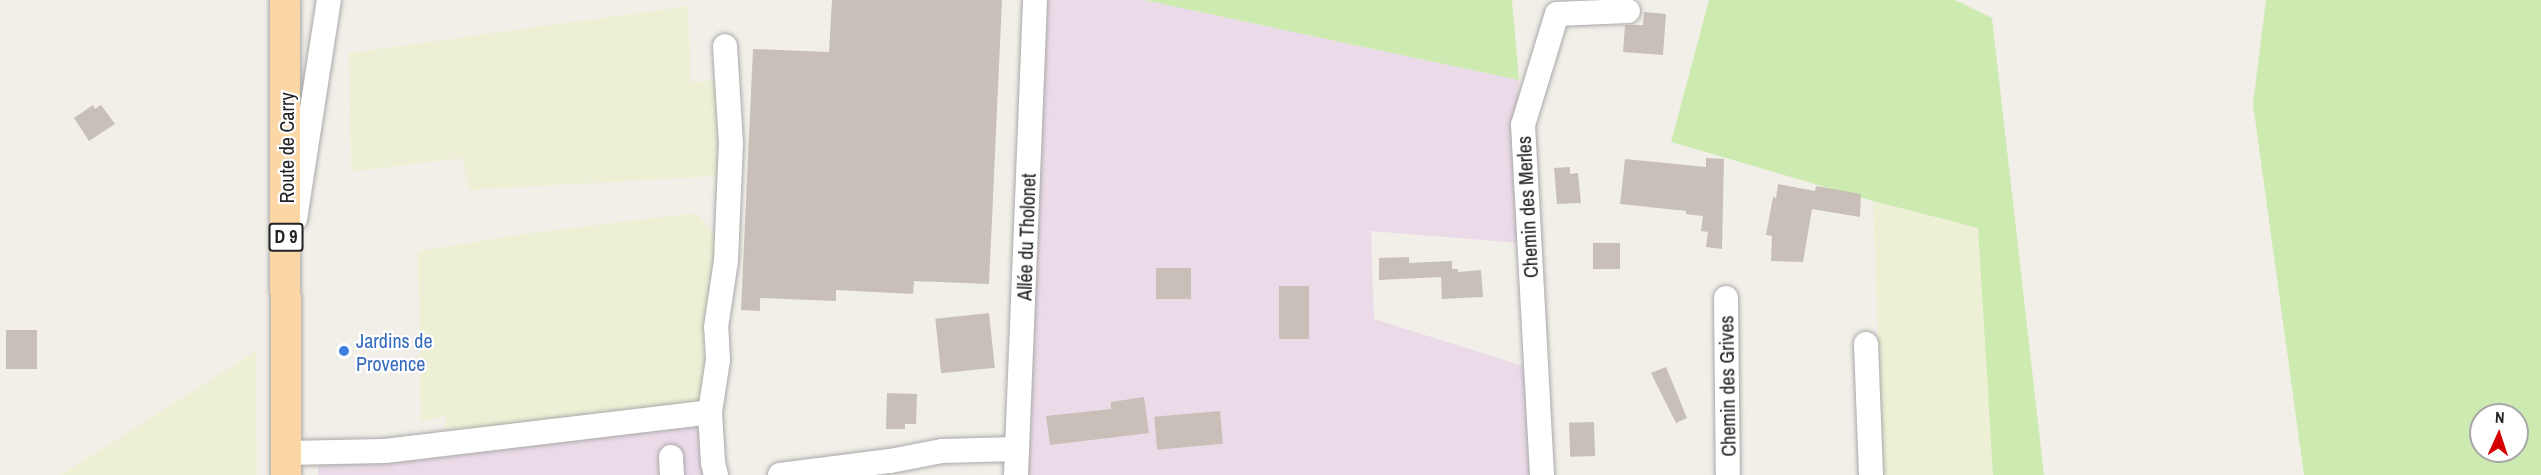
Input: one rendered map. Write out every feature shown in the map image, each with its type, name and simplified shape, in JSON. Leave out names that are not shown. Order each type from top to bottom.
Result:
[{"type":"main road","name":"Route de Carry","points":[[285,0],[286,464]]},
{"type":"street","points":[[286,278],[329,0]]},
{"type":"street","name":"Allée du Tholonet","points":[[1016,475],[1035,0]]},
{"type":"street","name":"Chemin des Merles","points":[[1542,475],[1523,125],[1557,14],[1628,11]]},
{"type":"street","points":[[716,475],[710,412],[718,360],[716,327],[726,261],[731,144],[725,46]]},
{"type":"street","name":"Chemin des Grives","points":[[1726,298],[1728,475]]},
{"type":"street","points":[[1866,344],[1871,475]]},
{"type":"street","points":[[286,464],[710,412]]},
{"type":"street","points":[[780,475],[890,461],[942,451],[1017,449]]},
{"type":"shaded area","points":[[1035,0],[1144,0],[1519,80],[1519,243],[1371,231],[1374,319],[1530,368],[1536,475],[1021,475]]},
{"type":"shaded area","points":[[707,421],[708,475],[318,475],[318,465]]},
{"type":"green space","points":[[1144,0],[1512,0],[1519,80]]},
{"type":"green space","points":[[1709,0],[1955,0],[1992,18],[2044,475],[1993,475],[1978,228],[1873,201],[1671,142]]},
{"type":"green space","points":[[2266,0],[2541,0],[2541,475],[2304,475],[2253,104]]},
{"type":"green space","points":[[688,6],[691,83],[717,79],[720,176],[469,190],[462,158],[351,172],[349,53]]},
{"type":"green space","points":[[1873,201],[1978,228],[1993,475],[1883,475]]},
{"type":"green space","points":[[696,213],[721,243],[700,404],[547,424],[445,429],[446,415],[421,422],[418,251],[530,233]]},
{"type":"green space","points":[[256,351],[257,475],[61,475]]},
{"type":"building","points":[[832,0],[1002,0],[989,284],[914,281],[913,294],[836,290],[836,301],[760,298],[760,311],[741,310],[753,49],[829,52]]},
{"type":"building","points":[[1644,12],[1666,14],[1663,55],[1623,52],[1625,25],[1643,25]]},
{"type":"building","points":[[93,105],[95,109],[101,105],[115,124],[89,141],[74,118]]},
{"type":"building","points":[[1706,158],[1724,159],[1722,249],[1706,247],[1708,232],[1701,231],[1703,216],[1686,214],[1686,211],[1620,204],[1625,159],[1706,167]]},
{"type":"building","points":[[1570,167],[1570,174],[1578,173],[1581,203],[1557,204],[1554,168]]},
{"type":"building","points":[[1778,184],[1815,191],[1816,186],[1861,194],[1860,217],[1812,209],[1803,262],[1771,261],[1772,236],[1766,235],[1773,197],[1776,198]]},
{"type":"building","points":[[1593,243],[1620,243],[1620,269],[1593,269]]},
{"type":"building","points":[[1409,257],[1409,263],[1452,261],[1452,269],[1458,269],[1458,272],[1481,270],[1483,297],[1442,299],[1441,277],[1379,280],[1379,258]]},
{"type":"building","points":[[1156,268],[1191,268],[1191,299],[1156,299]]},
{"type":"building","points":[[1279,286],[1309,286],[1309,339],[1279,339]]},
{"type":"building","points":[[989,313],[995,368],[941,373],[935,319]]},
{"type":"building","points":[[6,330],[37,330],[37,369],[6,369]]},
{"type":"building","points":[[1666,367],[1687,418],[1676,423],[1651,373]]},
{"type":"building","points":[[887,393],[917,394],[916,424],[905,424],[905,429],[886,429]]},
{"type":"building","points":[[1144,397],[1149,433],[1050,445],[1046,416],[1111,409],[1111,402]]},
{"type":"building","points":[[1220,411],[1223,444],[1157,450],[1154,417]]},
{"type":"building","points":[[1594,422],[1595,456],[1570,457],[1569,423]]},
{"type":"place","name":"Jardins de Provence","points":[[344,351]]}]
